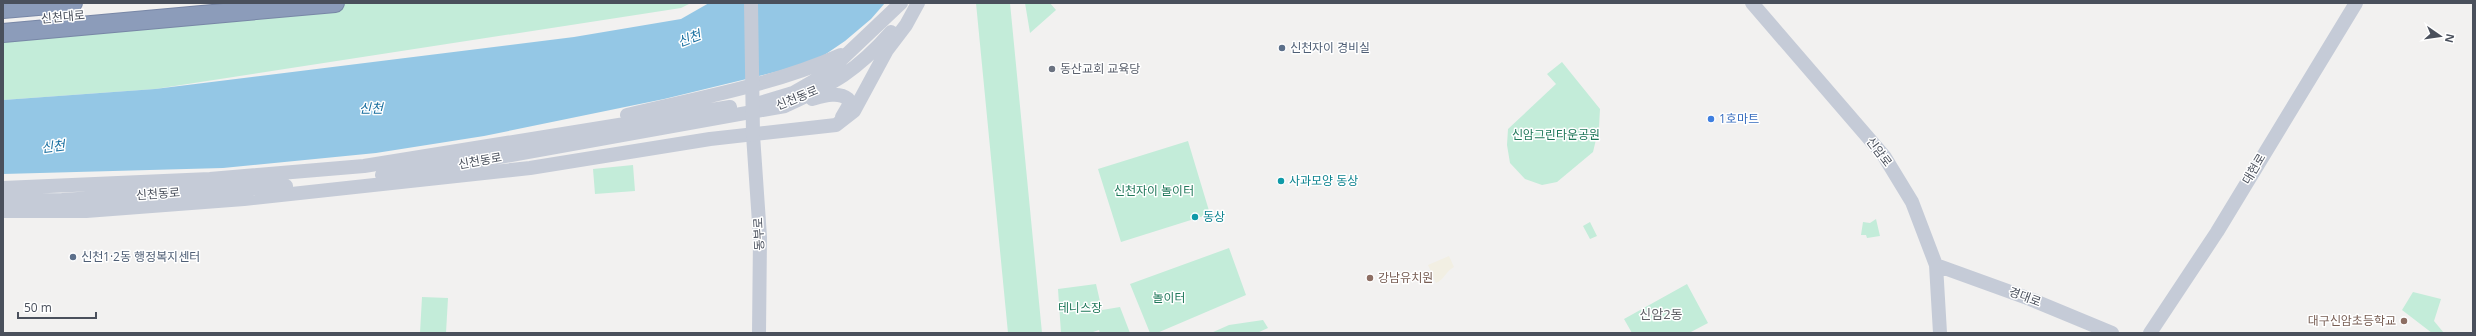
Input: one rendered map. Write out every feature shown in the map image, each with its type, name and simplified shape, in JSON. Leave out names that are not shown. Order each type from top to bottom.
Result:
[{"type":"highway","name":"신천대로","points":[[3,9],[74,3]]},
{"type":"highway","name":"신천대로","points":[[3,22],[219,3]]},
{"type":"highway","points":[[3,33],[335,3]]},
{"type":"main road","name":"동부로","points":[[751,3],[753,135],[760,238],[760,333]]},
{"type":"main road","name":"신천동로","points":[[3,188],[283,174],[417,159],[529,140],[767,82],[808,70],[854,49],[901,3]]},
{"type":"main road","name":"신천동로","points":[[3,201],[62,200],[291,186],[436,168],[785,106],[831,84],[853,71],[872,54],[917,3]]},
{"type":"main road","points":[[836,126],[854,111],[887,50],[906,25],[917,3]]},
{"type":"main road","name":"신암로","points":[[1752,3],[1884,156],[1912,202],[1936,265],[1940,333]]},
{"type":"main road","name":"대현로","points":[[2150,333],[2217,232],[2356,3]]},
{"type":"main road","points":[[785,106],[836,94],[845,96],[848,100],[848,105],[836,126]]},
{"type":"main road","name":"신천동로","points":[[3,211],[86,210],[244,199],[530,168],[710,139],[836,126]]},
{"type":"main road","name":"경대로","points":[[1936,265],[2030,299],[2112,333]]},
{"type":"green space","points":[[351,3],[691,3],[681,8],[155,89],[3,100],[3,37]]},
{"type":"green space","points":[[976,3],[1010,3],[1042,333],[1008,333]]},
{"type":"green space","points":[[1025,3],[1050,3],[1056,10],[1030,33]]},
{"type":"green space","name":"신암그린타운공원","points":[[1562,62],[1600,109],[1599,127],[1593,152],[1557,182],[1542,185],[1525,179],[1510,163],[1507,145],[1508,129],[1556,84],[1547,74]]},
{"type":"green space","name":"신천자이 놀이터","points":[[1188,141],[1210,214],[1121,242],[1098,169]]},
{"type":"green space","points":[[633,165],[635,191],[595,194],[593,169]]},
{"type":"green space","points":[[1876,219],[1880,236],[1867,238],[1866,235],[1861,235],[1863,222],[1870,223]]},
{"type":"green space","points":[[1590,222],[1597,236],[1590,239],[1583,226]]},
{"type":"green space","name":"놀이터","points":[[1229,248],[1246,295],[1157,333],[1150,333],[1130,284]]},
{"type":"green space","name":"테니스장","points":[[1096,284],[1102,310],[1120,307],[1130,333],[1100,333],[1099,330],[1090,333],[1061,333],[1058,289]]},
{"type":"green space","points":[[1687,284],[1708,323],[1689,333],[1632,333],[1624,319]]},
{"type":"green space","points":[[2413,292],[2441,299],[2434,321],[2444,333],[2432,333],[2402,310]]},
{"type":"green space","points":[[422,297],[448,298],[446,333],[420,333]]},
{"type":"green space","points":[[1263,320],[1268,328],[1257,333],[1211,333],[1229,325]]},
{"type":"sand","points":[[1449,256],[1454,267],[1436,283],[1428,265]]},
{"type":"water","name":"신천","points":[[709,3],[885,3],[871,19],[845,41],[820,58],[779,71],[664,99],[484,136],[376,153],[223,168],[3,174],[3,100],[155,89],[574,37],[681,19]]},
{"type":"place","name":"신천자이 경비실","points":[[1282,48]]},
{"type":"place","name":"동산교회 교육당","points":[[1052,69]]},
{"type":"place","name":"1호마트","points":[[1711,119]]},
{"type":"place","name":"사과모양 동상","points":[[1281,181]]},
{"type":"place","name":"동상","points":[[1195,217]]},
{"type":"place","name":"신천1·2동 행정복지센터","points":[[73,257]]},
{"type":"place","name":"강남유치원","points":[[1370,278]]},
{"type":"place","name":"대구신암초등학교","points":[[2404,321]]},
{"type":"district","name":"신암2동","points":[[1661,314]]}]
